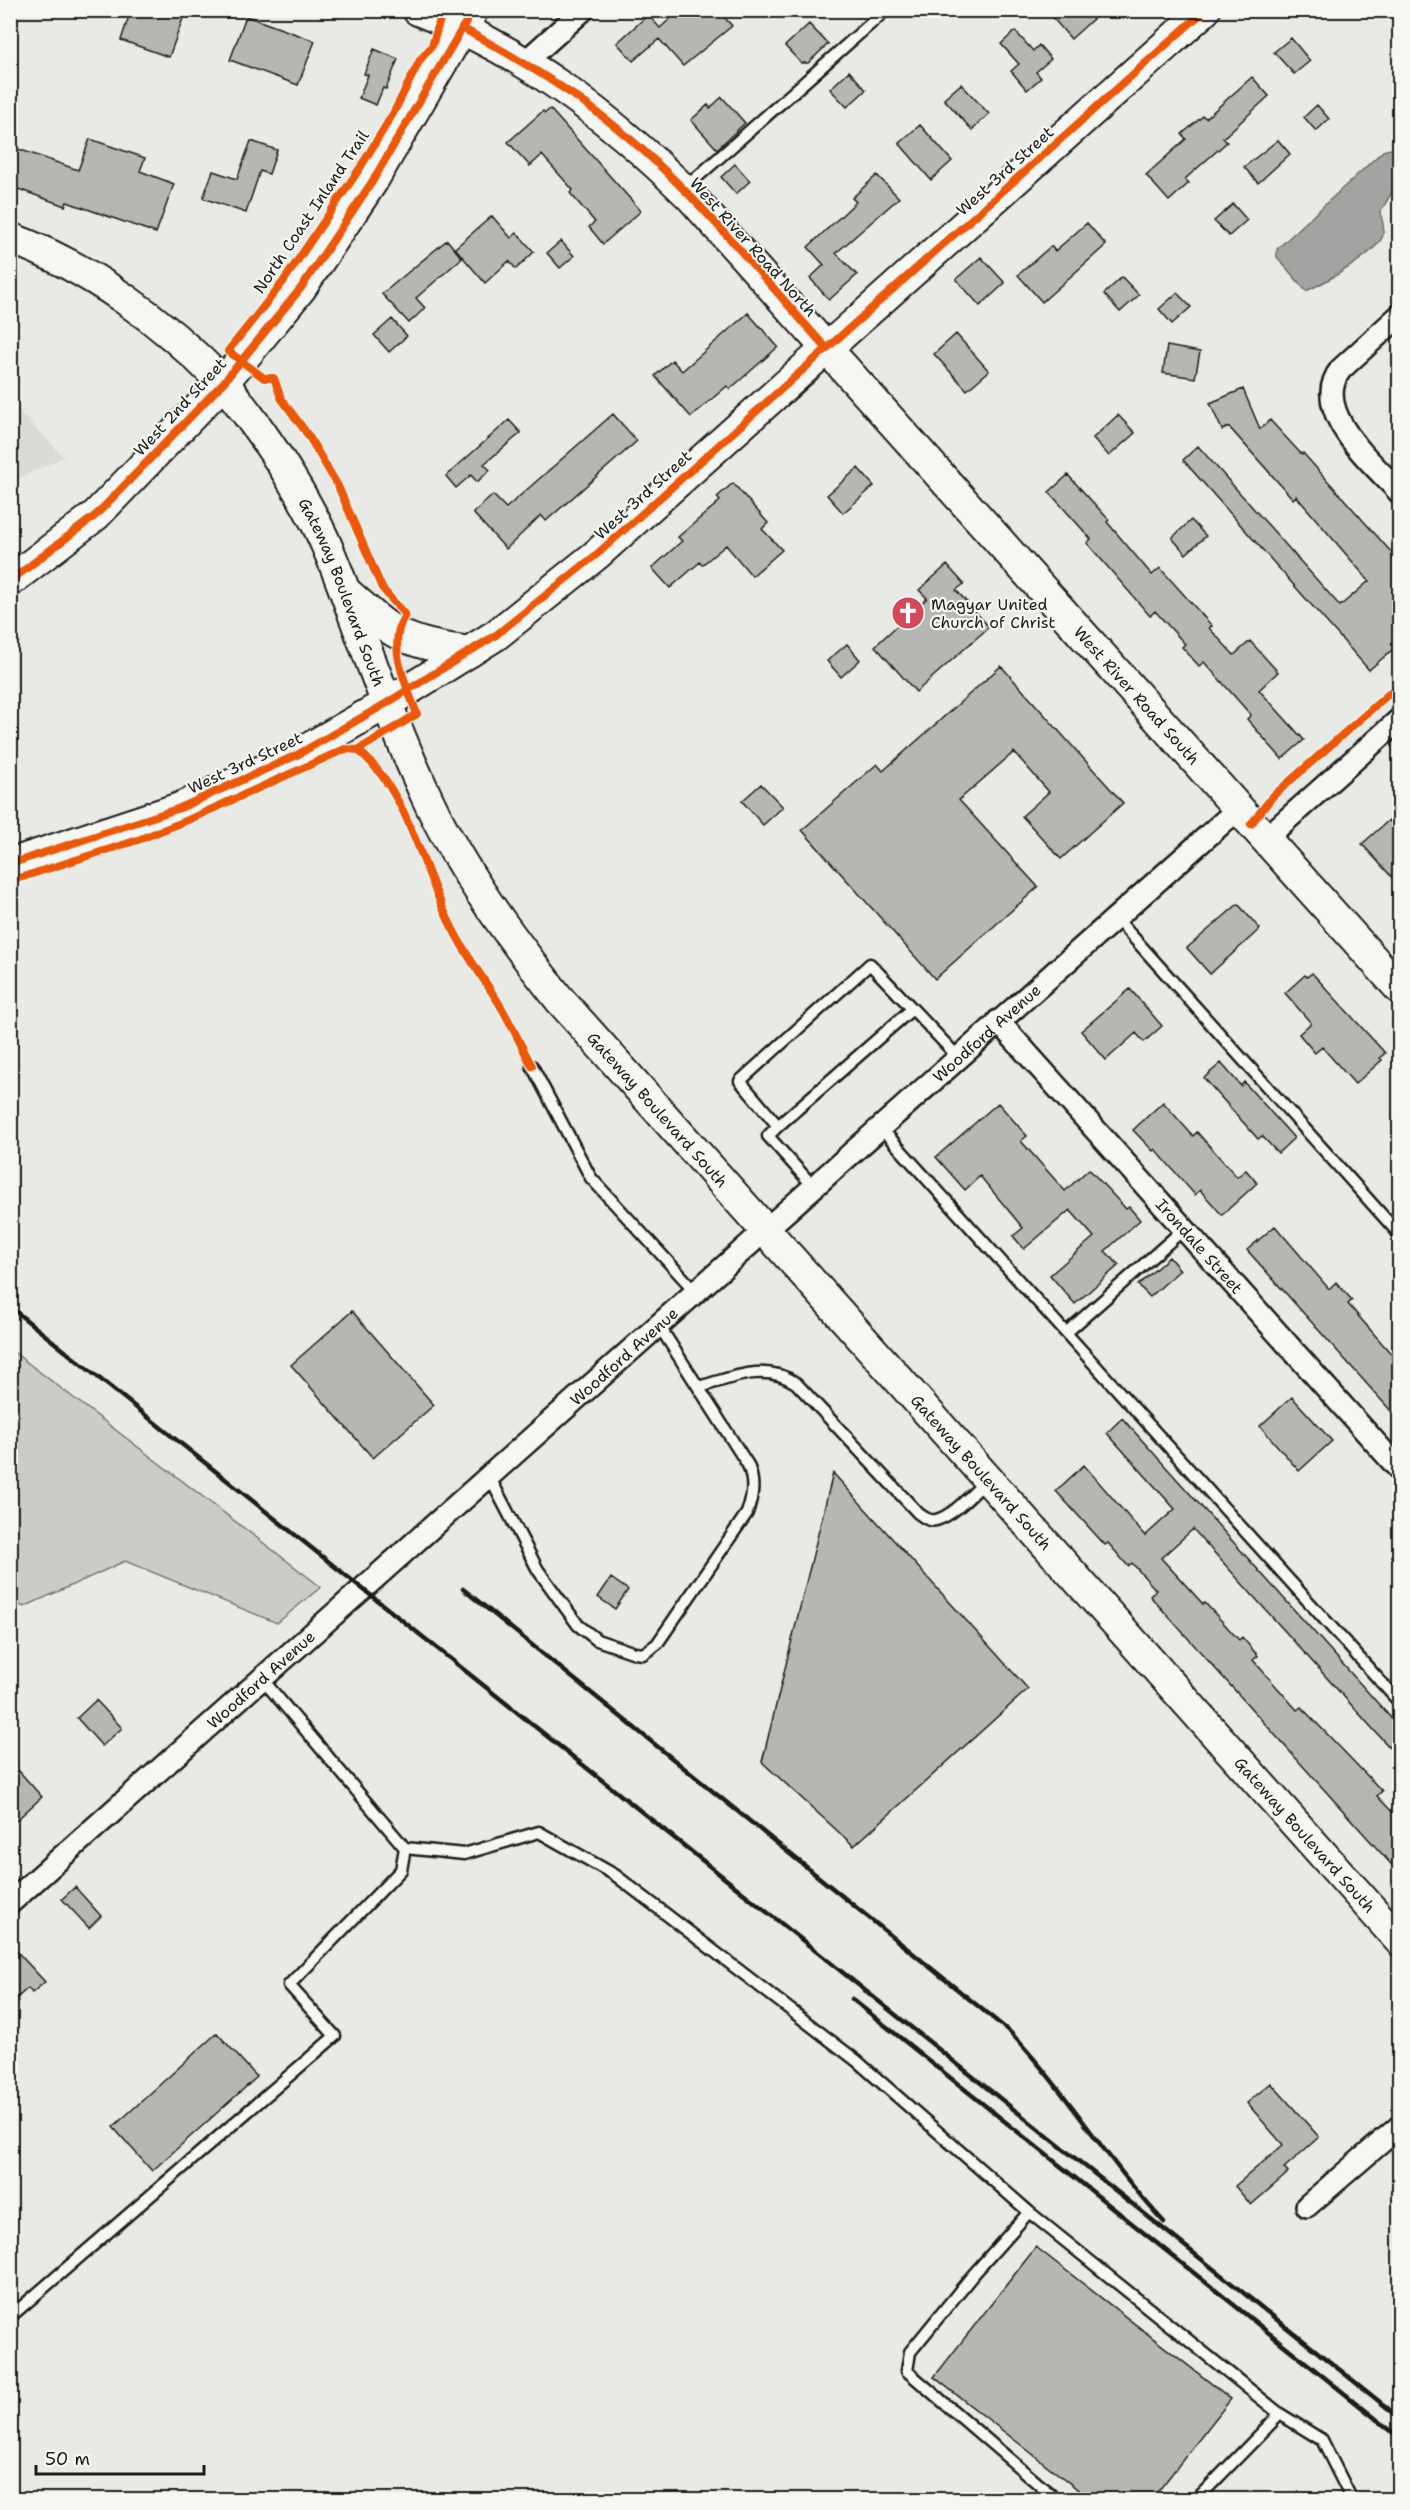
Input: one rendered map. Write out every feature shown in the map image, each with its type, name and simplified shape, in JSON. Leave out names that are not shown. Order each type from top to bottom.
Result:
[{"type":"main road","name":"West River Road North","points":[[418,10],[468,19],[524,63],[596,110],[645,152],[683,189],[827,349]]},
{"type":"main road","name":"West 3rd Street","points":[[10,864],[180,808],[297,755],[387,703],[496,635],[596,555],[1206,10]]},
{"type":"main road","name":"West 2nd Street","points":[[10,580],[96,515],[224,383],[301,288],[372,182],[468,19]]},
{"type":"main road","name":"Gateway Boulevard South","points":[[10,238],[64,262],[108,289],[150,318],[224,383],[264,436],[292,479],[316,524],[430,804],[467,873],[511,939],[560,1000],[764,1230],[1396,1930]]},
{"type":"main road","name":"West River Road South","points":[[827,349],[1400,990]]},
{"type":"main road","points":[[344,590],[374,617],[398,634],[427,644],[469,652]]},
{"type":"street","points":[[524,63],[583,10]]},
{"type":"street","points":[[1400,315],[1341,369],[1334,380],[1332,393],[1339,423],[1400,493]]},
{"type":"street","points":[[1264,838],[1400,719]]},
{"type":"street","name":"Woodford Avenue","points":[[10,1904],[263,1680],[694,1291],[1238,809]]},
{"type":"street","name":"Irondale Street","points":[[998,1021],[1400,1470]]},
{"type":"street","points":[[1307,2206],[1400,2126]]},
{"type":"lane","points":[[683,189],[886,10]]},
{"type":"lane","points":[[1115,917],[1400,1235]]},
{"type":"lane","points":[[778,1126],[740,1081],[870,964],[958,1057]]},
{"type":"lane","points":[[813,1186],[768,1136],[912,1009]]},
{"type":"lane","points":[[532,1066],[591,1178],[694,1291]]},
{"type":"lane","points":[[880,1127],[1400,1703]]},
{"type":"lane","points":[[1067,1332],[1184,1229]]},
{"type":"lane","points":[[489,1476],[538,1570],[578,1625],[597,1640],[635,1653],[643,1654],[657,1644],[747,1512],[753,1493],[753,1478],[748,1465],[658,1324]]},
{"type":"lane","points":[[699,1387],[750,1372],[783,1375],[796,1383],[918,1513],[928,1520],[936,1520],[951,1512],[988,1480]]},
{"type":"lane","points":[[263,1680],[405,1848],[464,1854],[539,1832],[615,1875],[857,2061],[1029,2212],[1280,2414],[1322,2440],[1352,2499]]},
{"type":"lane","points":[[10,2317],[335,2036],[289,1985],[401,1870],[405,1848]]},
{"type":"lane","points":[[1029,2212],[972,2276],[910,2352],[907,2371],[1057,2499]]},
{"type":"lane","points":[[1196,2499],[1280,2414]]},
{"type":"shaded area","points":[[1390,149],[1399,155],[1399,181],[1380,212],[1384,230],[1379,242],[1361,259],[1306,291],[1277,257],[1277,249],[1383,151]]},
{"type":"shaded area","points":[[10,402],[64,457],[11,482],[10,482]]},
{"type":"shaded area","points":[[11,1350],[321,1587],[277,1623],[125,1561],[24,1607],[11,1601]]},
{"type":"building","points":[[131,10],[186,10],[169,57],[121,40]]},
{"type":"building","points":[[680,10],[718,10],[732,26],[683,66],[659,39],[633,61],[617,43],[648,15],[660,28]]},
{"type":"building","points":[[1046,10],[1103,10],[1071,39]]},
{"type":"building","points":[[246,16],[315,41],[298,85],[230,60]]},
{"type":"building","points":[[809,24],[828,44],[808,63],[801,63],[785,46]]},
{"type":"building","points":[[1015,31],[1033,51],[1039,45],[1051,59],[1036,72],[1041,78],[1027,90],[1011,71],[1019,64],[1001,44]]},
{"type":"building","points":[[1291,38],[1310,61],[1294,74],[1274,52]]},
{"type":"building","points":[[374,49],[398,59],[386,89],[383,88],[376,105],[359,98],[368,75],[364,74]]},
{"type":"building","points":[[849,71],[866,90],[847,107],[830,89]]},
{"type":"building","points":[[1252,77],[1269,96],[1223,138],[1227,142],[1185,179],[1189,183],[1169,201],[1146,175],[1186,139],[1182,134],[1203,116],[1206,118]]},
{"type":"building","points":[[961,84],[989,114],[972,130],[944,99]]},
{"type":"building","points":[[722,97],[745,123],[717,149],[691,120],[708,105],[710,108]]},
{"type":"building","points":[[1317,105],[1329,119],[1316,131],[1304,117]]},
{"type":"building","points":[[550,109],[641,211],[603,244],[589,227],[595,222],[570,193],[573,190],[542,155],[530,166],[508,142],[543,111],[545,113]]},
{"type":"building","points":[[920,125],[952,161],[931,180],[899,143]]},
{"type":"building","points":[[90,139],[145,158],[140,171],[174,184],[156,233],[67,202],[65,206],[10,186],[10,146],[78,170]]},
{"type":"building","points":[[1278,140],[1290,154],[1258,183],[1244,167]]},
{"type":"building","points":[[251,141],[277,150],[269,174],[260,171],[246,213],[203,198],[213,171],[237,179]]},
{"type":"building","points":[[735,164],[750,181],[736,194],[721,177]]},
{"type":"building","points":[[877,175],[899,198],[836,253],[857,275],[829,300],[810,278],[824,265],[808,247],[856,202],[852,198]]},
{"type":"building","points":[[1233,204],[1247,220],[1229,236],[1214,221]]},
{"type":"building","points":[[492,216],[511,238],[517,233],[534,252],[516,269],[509,261],[485,283],[455,248]]},
{"type":"building","points":[[1087,223],[1106,245],[1042,302],[1018,275],[1051,246],[1055,251]]},
{"type":"building","points":[[447,240],[462,258],[416,298],[425,308],[409,323],[382,294]]},
{"type":"building","points":[[561,241],[574,256],[560,268],[547,253]]},
{"type":"building","points":[[981,257],[1005,283],[980,306],[956,279]]},
{"type":"building","points":[[1122,277],[1139,295],[1120,312],[1104,294]]},
{"type":"building","points":[[1177,293],[1191,307],[1172,324],[1159,309]]},
{"type":"building","points":[[748,313],[778,347],[730,389],[727,386],[691,417],[655,376],[672,360],[682,371]]},
{"type":"building","points":[[392,319],[407,336],[389,352],[374,335]]},
{"type":"building","points":[[956,334],[989,371],[967,390],[934,354]]},
{"type":"building","points":[[1167,346],[1200,352],[1195,378],[1163,373]]},
{"type":"building","points":[[1243,389],[1260,429],[1270,420],[1302,455],[1303,453],[1400,562],[1400,643],[1369,670],[1183,460],[1198,446],[1340,606],[1369,581],[1296,496],[1293,499],[1229,427],[1222,430],[1210,403]]},
{"type":"building","points":[[613,414],[637,441],[546,521],[541,515],[506,549],[473,513],[493,495],[506,508]]},
{"type":"building","points":[[1118,415],[1135,433],[1109,456],[1093,438]]},
{"type":"building","points":[[509,420],[521,433],[484,464],[490,470],[477,482],[471,475],[456,488],[446,476]]},
{"type":"building","points":[[858,468],[874,486],[843,513],[827,495]]},
{"type":"building","points":[[1068,475],[1109,520],[1107,522],[1152,575],[1160,568],[1212,626],[1209,628],[1234,655],[1250,641],[1278,672],[1259,690],[1304,740],[1282,759],[1247,719],[1251,715],[1204,662],[1199,666],[1182,647],[1185,644],[1155,611],[1150,616],[1087,543],[1091,539],[1049,492]]},
{"type":"building","points":[[733,483],[768,523],[762,529],[782,550],[752,576],[726,545],[702,565],[700,562],[670,588],[652,568],[682,541],[678,537],[720,501],[717,497]]},
{"type":"building","points":[[1191,520],[1206,536],[1186,554],[1172,538]]},
{"type":"building","points":[[947,565],[964,584],[956,590],[989,627],[916,692],[875,646],[927,598],[919,590]]},
{"type":"building","points":[[847,644],[860,660],[841,677],[827,661]]},
{"type":"building","points":[[1001,666],[1123,803],[1061,859],[1022,816],[1049,792],[1014,752],[959,800],[1038,887],[935,979],[802,830],[877,764],[883,771]]},
{"type":"building","points":[[761,784],[783,807],[763,825],[742,801]]},
{"type":"building","points":[[1389,820],[1400,833],[1400,886],[1362,844]]},
{"type":"building","points":[[1238,904],[1260,929],[1210,974],[1187,948]]},
{"type":"building","points":[[1312,973],[1385,1053],[1380,1058],[1382,1060],[1355,1084],[1322,1047],[1315,1053],[1299,1034],[1311,1023],[1285,993],[1305,975],[1307,977]]},
{"type":"building","points":[[1130,989],[1162,1026],[1144,1042],[1136,1033],[1106,1060],[1081,1031]]},
{"type":"building","points":[[1221,1063],[1241,1086],[1244,1082],[1294,1138],[1278,1153],[1262,1136],[1258,1139],[1204,1078]]},
{"type":"building","points":[[1163,1102],[1193,1136],[1197,1132],[1237,1177],[1246,1170],[1257,1183],[1222,1215],[1200,1190],[1195,1195],[1155,1149],[1153,1151],[1133,1130]]},
{"type":"building","points":[[998,1103],[1027,1136],[1021,1141],[1065,1191],[1089,1169],[1126,1209],[1129,1207],[1140,1220],[1105,1251],[1119,1265],[1075,1304],[1050,1275],[1094,1237],[1070,1210],[1024,1249],[1013,1236],[1023,1228],[980,1176],[965,1190],[936,1157]]},
{"type":"building","points":[[1275,1226],[1329,1289],[1336,1282],[1352,1300],[1348,1304],[1400,1364],[1400,1421],[1247,1250]]},
{"type":"building","points":[[1169,1257],[1180,1270],[1150,1297],[1138,1285]]},
{"type":"building","points":[[352,1311],[434,1405],[373,1458],[291,1365]]},
{"type":"building","points":[[1292,1397],[1332,1441],[1299,1471],[1260,1426]]},
{"type":"building","points":[[1122,1418],[1400,1728],[1400,1759],[1193,1529],[1161,1558],[1239,1640],[1242,1637],[1258,1656],[1253,1660],[1297,1710],[1301,1707],[1382,1791],[1377,1796],[1400,1820],[1400,1874],[1150,1596],[1156,1590],[1132,1563],[1128,1566],[1108,1543],[1105,1545],[1056,1491],[1084,1465],[1145,1536],[1175,1509],[1107,1433]]},
{"type":"building","points":[[833,1473],[1028,1689],[854,1846],[762,1762]]},
{"type":"building","points":[[611,1578],[628,1590],[615,1609],[598,1597]]},
{"type":"building","points":[[96,1700],[122,1728],[102,1746],[77,1718]]},
{"type":"building","points":[[10,1761],[42,1797],[10,1826]]},
{"type":"building","points":[[75,1887],[101,1916],[89,1928],[62,1899]]},
{"type":"building","points":[[10,1944],[45,1982],[32,1993],[28,1988],[10,2004]]},
{"type":"building","points":[[217,2033],[257,2077],[152,2171],[113,2127]]},
{"type":"building","points":[[1271,2083],[1319,2137],[1284,2168],[1288,2173],[1251,2205],[1235,2186],[1283,2145],[1247,2103]]},
{"type":"building","points":[[1036,2247],[1231,2399],[1152,2499],[1090,2499],[934,2377]]},
{"type":"railway","points":[[10,1307],[1400,2418]]},
{"type":"railway","points":[[463,1589],[1010,2032],[1050,2078],[1124,2175],[1164,2222]]},
{"type":"railway","points":[[852,1999],[1400,2438]]},
{"type":"cycle path","name":"North Coast Inland Trail","points":[[10,881],[138,840],[188,820],[345,749],[358,750],[417,714],[403,677],[398,652],[397,639],[405,615],[382,588],[338,486],[308,435],[281,398],[274,378],[264,378],[228,351],[283,282],[360,168],[394,112],[420,60],[432,46],[443,10]]},
{"type":"cycle path","points":[[10,581],[96,515],[223,383],[301,288],[372,182],[473,10]]},
{"type":"cycle path","points":[[10,864],[180,808],[297,755],[387,703],[496,635],[596,555],[1205,10]]},
{"type":"cycle path","points":[[462,28],[563,88],[627,136],[687,193],[827,349]]},
{"type":"cycle path","points":[[1251,824],[1273,796],[1400,684]]},
{"type":"cycle path","points":[[358,750],[376,768],[391,789],[414,835],[454,931],[504,1013],[532,1066]]},
{"type":"place","name":"Magyar United Church of Christ","points":[[908,613]]}]
